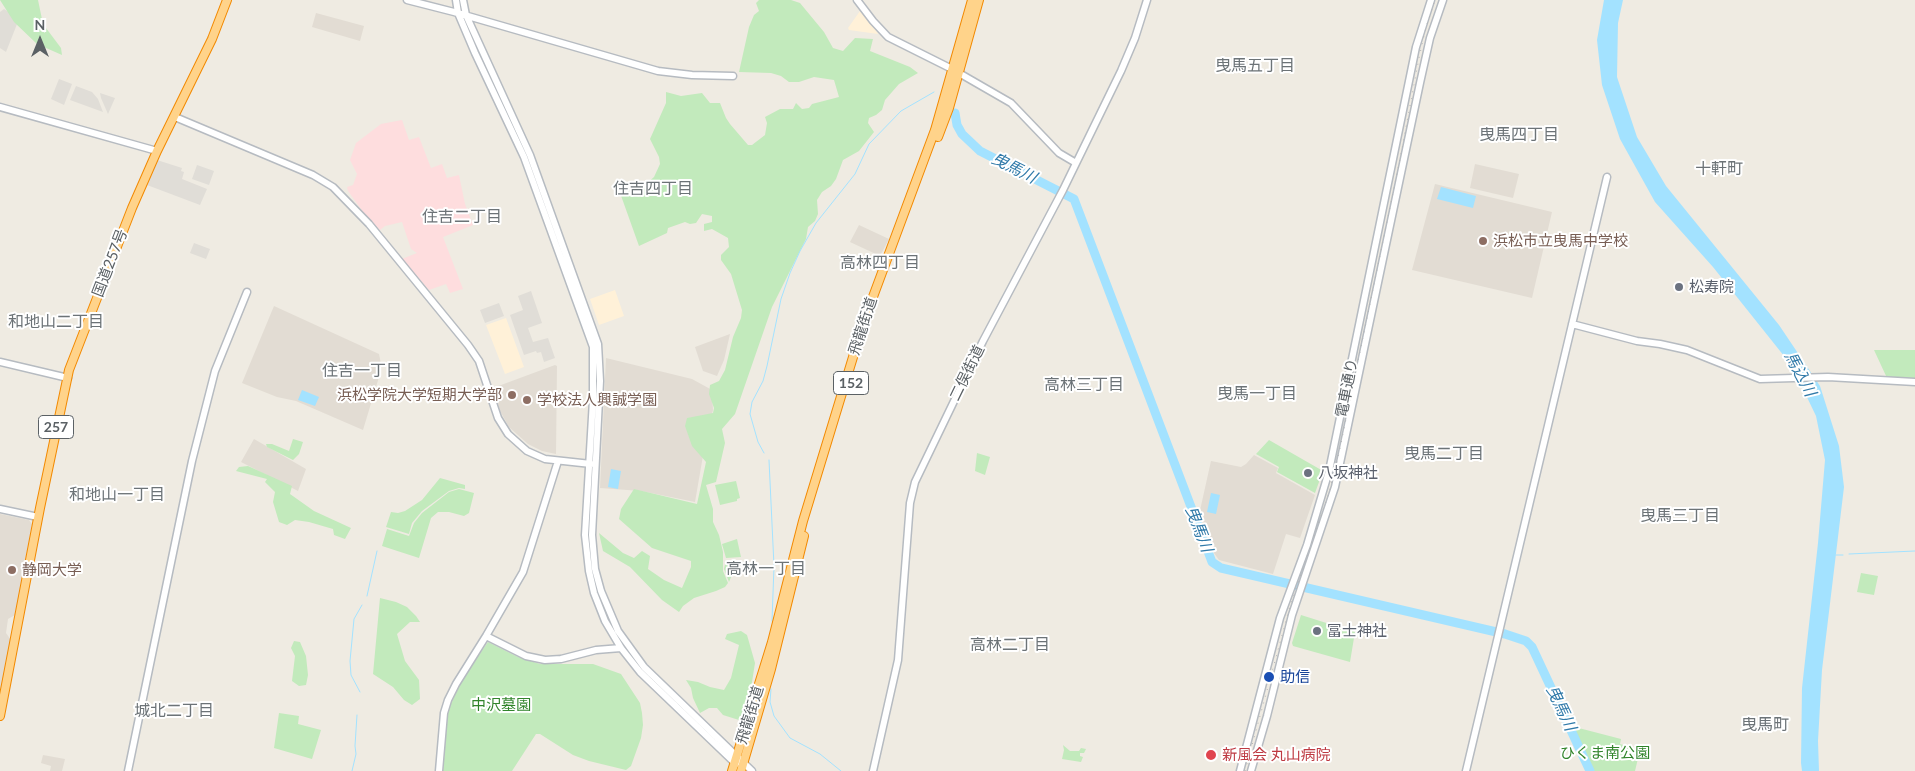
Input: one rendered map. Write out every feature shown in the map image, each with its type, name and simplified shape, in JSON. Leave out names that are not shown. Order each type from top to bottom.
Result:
[{"type":"highway","name":"国道257号","points":[[0,716],[38,517],[69,370],[157,151],[212,39],[227,0]]},
{"type":"highway","name":"飛龍街道","points":[[955,71],[972,0]]},
{"type":"highway","name":"飛龍街道","points":[[739,766],[803,521],[864,322],[935,130],[979,0]]},
{"type":"street","points":[[407,0],[466,15],[658,71],[732,76]]},
{"type":"street","points":[[456,0],[458,13],[475,53],[521,150],[593,347],[592,549],[601,591],[626,645],[644,667],[739,766]]},
{"type":"street","points":[[462,0],[466,15],[530,155],[600,354],[600,381],[585,535],[594,594],[605,621],[621,648],[640,672],[739,766],[752,771]]},
{"type":"street","points":[[858,0],[873,22],[888,37],[955,71],[1011,103],[1059,152],[1076,163]]},
{"type":"street","name":"二俣街道","points":[[873,771],[898,660],[910,503],[914,482],[983,341],[1076,163],[1129,53],[1147,0]]},
{"type":"street","name":"電車通り","points":[[1240,771],[1273,644],[1291,584],[1307,545],[1329,471],[1411,81],[1416,47],[1431,0]]},
{"type":"street","name":"電車通り","points":[[1251,771],[1301,587],[1335,487],[1418,92],[1430,38],[1443,0]]},
{"type":"street","points":[[0,107],[157,151]]},
{"type":"street","points":[[174,117],[313,175],[342,194],[468,345],[479,361],[498,418],[508,434],[532,453],[545,458],[591,464]]},
{"type":"street","points":[[1466,771],[1608,177]]},
{"type":"street","points":[[128,771],[192,461],[216,371],[247,292]]},
{"type":"street","points":[[1572,324],[1637,341],[1687,350],[1760,379],[1828,378],[1915,382]]},
{"type":"street","points":[[0,362],[68,378]]},
{"type":"street","points":[[440,771],[444,713],[448,700],[523,572],[558,461]]},
{"type":"street","points":[[0,509],[38,517]]},
{"type":"street","points":[[486,636],[526,656],[545,660],[561,660],[596,650],[621,648]]},
{"type":"shaded area","points":[[4,9],[19,19],[6,52],[0,48],[0,12]]},
{"type":"shaded area","points":[[860,11],[878,34],[849,30],[848,28]]},
{"type":"shaded area","points":[[316,13],[364,26],[360,41],[312,27]]},
{"type":"shaded area","points":[[59,79],[72,84],[64,105],[51,99]]},
{"type":"shaded area","points":[[76,86],[92,92],[98,99],[103,112],[70,100]]},
{"type":"shaded area","points":[[100,93],[115,98],[108,114],[101,98]]},
{"type":"shaded area","points":[[402,120],[409,140],[419,137],[431,168],[442,164],[447,178],[459,175],[465,204],[473,225],[443,237],[463,289],[450,293],[446,284],[429,290],[402,259],[417,253],[411,249],[402,222],[385,226],[380,230],[366,216],[348,191],[347,187],[353,185],[357,174],[350,160],[356,143],[381,124]]},
{"type":"shaded area","points":[[157,160],[182,168],[181,171],[184,172],[182,179],[207,189],[200,205],[147,185]]},
{"type":"shaded area","points":[[1475,164],[1519,174],[1513,198],[1470,188]]},
{"type":"shaded area","points":[[197,165],[214,171],[209,185],[192,179]]},
{"type":"shaded area","name":"浜松市立曳馬中学校","points":[[1435,184],[1552,212],[1532,298],[1412,270]]},
{"type":"shaded area","points":[[859,225],[889,239],[880,256],[850,242]]},
{"type":"shaded area","points":[[194,243],[210,249],[206,259],[190,253]]},
{"type":"shaded area","points":[[615,290],[624,316],[599,325],[590,299]]},
{"type":"shaded area","points":[[531,291],[542,323],[528,328],[533,342],[548,338],[555,358],[544,362],[541,352],[537,353],[536,351],[524,355],[510,315],[523,310],[518,296]]},
{"type":"shaded area","points":[[499,303],[504,316],[485,323],[480,310]]},
{"type":"shaded area","points":[[274,306],[379,354],[381,364],[379,377],[363,430],[296,401],[277,397],[242,383]]},
{"type":"shaded area","points":[[506,318],[524,367],[505,374],[486,325]]},
{"type":"shaded area","points":[[730,334],[724,360],[717,376],[703,371],[695,347]]},
{"type":"shaded area","name":"学校法人興誠学園","points":[[606,358],[692,379],[712,390],[713,410],[695,502],[641,491],[600,488]]},
{"type":"shaded area","name":"学校法人興誠学園","points":[[555,365],[557,366],[556,454],[542,451],[528,444],[509,427],[500,411],[493,388]]},
{"type":"shaded area","points":[[254,439],[306,469],[298,491],[241,462]]},
{"type":"shaded area","points":[[1254,455],[1278,468],[1276,473],[1315,495],[1300,538],[1286,534],[1273,574],[1219,560],[1214,553],[1199,515],[1211,461],[1241,467]]},
{"type":"shaded area","name":"静岡大学","points":[[0,514],[29,520],[32,524],[15,615],[8,619],[6,633],[11,640],[0,695]]},
{"type":"shaded area","points":[[43,755],[65,759],[62,771],[50,771],[51,766],[41,763]]},
{"type":"green space","points":[[0,0],[38,0],[43,24],[61,48],[62,55],[37,44],[14,22]]},
{"type":"green space","points":[[759,0],[791,0],[800,3],[824,32],[833,48],[843,51],[855,38],[873,39],[870,51],[910,67],[918,73],[899,84],[885,100],[882,110],[869,118],[868,123],[874,132],[859,151],[843,160],[836,179],[831,186],[822,192],[817,200],[818,214],[815,221],[808,227],[806,239],[772,307],[735,414],[722,429],[725,443],[716,482],[706,485],[713,509],[713,522],[719,535],[723,552],[723,571],[728,583],[725,587],[716,591],[694,598],[683,606],[679,612],[662,600],[630,567],[603,551],[599,533],[623,553],[634,558],[642,551],[650,556],[648,569],[664,580],[682,588],[691,567],[691,561],[652,548],[619,519],[621,509],[634,489],[697,504],[706,462],[692,446],[685,426],[687,418],[713,413],[714,408],[709,394],[710,385],[719,381],[725,370],[742,310],[731,274],[721,260],[721,255],[729,247],[728,238],[712,229],[704,231],[704,224],[712,222],[712,216],[702,214],[696,223],[690,224],[685,222],[668,228],[667,233],[639,246],[619,190],[624,189],[639,197],[645,185],[654,177],[660,164],[659,157],[650,139],[666,103],[666,92],[681,96],[702,93],[710,103],[720,103],[730,124],[748,145],[752,145],[765,135],[767,123],[765,117],[780,109],[793,109],[796,103],[802,109],[809,108],[812,104],[839,97],[834,80],[814,77],[799,82],[789,82],[781,76],[771,73],[739,72],[749,27],[754,15],[759,11],[756,3]]},
{"type":"green space","points":[[1874,350],[1915,350],[1915,379],[1887,378]]},
{"type":"green space","points":[[293,439],[303,442],[299,454],[293,460],[267,447],[266,444],[272,444],[289,451]]},
{"type":"green space","points":[[1269,440],[1323,471],[1315,493],[1277,472],[1279,467],[1256,454]]},
{"type":"green space","points":[[977,453],[990,457],[985,475],[975,471]]},
{"type":"green space","points":[[248,466],[292,486],[290,494],[314,511],[351,528],[345,539],[334,535],[333,529],[309,522],[295,520],[287,525],[279,522],[273,502],[275,492],[265,482],[267,479],[236,471],[239,467]]},
{"type":"green space","points":[[440,478],[465,485],[465,489],[459,488],[449,491],[422,511],[412,523],[409,534],[386,527],[391,512],[405,511],[422,500]]},
{"type":"green space","points":[[736,481],[740,498],[737,501],[720,505],[715,485]]},
{"type":"green space","points":[[459,489],[474,493],[469,513],[464,516],[449,512],[438,512],[431,518],[419,558],[382,546],[387,529],[409,536],[414,523],[422,513],[449,492]]},
{"type":"green space","points":[[737,539],[741,557],[726,558],[722,544]]},
{"type":"green space","points":[[726,560],[738,560],[729,582],[724,569]]},
{"type":"green space","points":[[1861,573],[1878,576],[1874,595],[1857,592]]},
{"type":"green space","points":[[380,598],[407,607],[420,622],[410,622],[397,634],[405,661],[419,680],[420,699],[412,705],[404,700],[393,687],[373,674]]},
{"type":"green space","points":[[1301,615],[1355,632],[1350,662],[1293,646],[1292,643]]},
{"type":"green space","points":[[741,631],[747,635],[755,663],[749,701],[742,718],[739,720],[723,715],[717,708],[709,708],[700,713],[686,680],[724,690],[731,678],[739,645],[725,639],[727,634]]},
{"type":"green space","points":[[294,641],[300,642],[306,656],[308,675],[306,685],[299,686],[292,681],[295,656],[291,648]]},
{"type":"green space","name":"中沢墓園","points":[[488,642],[518,657],[540,664],[593,664],[621,674],[640,703],[642,713],[641,738],[631,766],[626,770],[589,761],[573,755],[540,734],[536,734],[512,771],[443,771],[448,710],[464,676]]},
{"type":"green space","points":[[279,713],[299,716],[298,724],[321,730],[312,759],[274,748]]},
{"type":"green space","name":"ひくま南公園","points":[[1571,726],[1621,739],[1620,744],[1640,750],[1635,771],[1594,771]]},
{"type":"green space","points":[[1063,745],[1070,751],[1079,751],[1081,748],[1086,749],[1084,753],[1080,753],[1080,756],[1083,757],[1081,762],[1062,759]]},
{"type":"water","name":"馬込川","points":[[1604,0],[1623,0],[1618,23],[1617,77],[1637,137],[1666,186],[1779,325],[1820,386],[1839,446],[1844,487],[1822,670],[1818,741],[1819,771],[1802,771],[1801,763],[1802,688],[1825,460],[1816,416],[1792,366],[1713,267],[1655,202],[1620,139],[1602,85],[1597,40]]},
{"type":"water","points":[[1441,187],[1476,196],[1473,208],[1437,199]]},
{"type":"water","points":[[302,390],[319,397],[315,406],[298,400]]},
{"type":"water","points":[[611,469],[621,471],[618,489],[608,487]]},
{"type":"water","points":[[1211,493],[1220,495],[1216,514],[1207,512]]},
{"type":"waterway","points":[[764,453],[758,442],[750,414],[752,402],[763,381],[781,299],[800,251],[816,223],[855,174],[869,144],[901,111],[934,92]]},
{"type":"waterway","name":"曳馬川","points":[[955,113],[957,125],[962,134],[980,151],[1074,199],[1212,562],[1221,568],[1505,634],[1526,641],[1532,647],[1590,771]]},
{"type":"waterway","points":[[769,460],[774,566],[772,621]]},
{"type":"waterway","points":[[367,596],[377,551]]},
{"type":"waterway","points":[[1849,554],[1915,551]]},
{"type":"waterway","points":[[1836,555],[1843,555]]},
{"type":"waterway","points":[[360,692],[351,675],[350,661],[354,619],[362,605]]},
{"type":"waterway","points":[[771,689],[770,702],[774,716],[790,738],[820,754],[841,771]]},
{"type":"waterway","points":[[352,771],[356,754],[357,715]]},
{"type":"railway","points":[[1245,771],[1290,606],[1329,493],[1338,458],[1419,58],[1435,0]]},
{"type":"place","name":"浜松市立曳馬中学校","points":[[1483,241]]},
{"type":"place","name":"松寿院","points":[[1679,287]]},
{"type":"place","name":"浜松学院大学短期大学部","points":[[512,395]]},
{"type":"place","name":"学校法人興誠学園","points":[[527,400]]},
{"type":"place","name":"八坂神社","points":[[1308,473]]},
{"type":"place","name":"静岡大学","points":[[12,570]]},
{"type":"place","name":"冨士神社","points":[[1317,631]]},
{"type":"place","name":"助信","points":[[1269,677]]},
{"type":"place","name":"新風会 丸山病院","points":[[1211,755]]},
{"type":"district","name":"曳馬五丁目","points":[[1255,66]]},
{"type":"district","name":"曳馬四丁目","points":[[1519,135]]},
{"type":"district","name":"十軒町","points":[[1719,169]]},
{"type":"district","name":"住吉四丁目","points":[[653,189]]},
{"type":"district","name":"住吉二丁目","points":[[462,217]]},
{"type":"district","name":"高林四丁目","points":[[880,263]]},
{"type":"district","name":"和地山二丁目","points":[[56,322]]},
{"type":"district","name":"住吉一丁目","points":[[362,371]]},
{"type":"district","name":"高林三丁目","points":[[1084,385]]},
{"type":"district","name":"曳馬一丁目","points":[[1257,394]]},
{"type":"district","name":"曳馬二丁目","points":[[1444,454]]},
{"type":"district","name":"和地山一丁目","points":[[117,495]]},
{"type":"district","name":"曳馬三丁目","points":[[1680,516]]},
{"type":"district","name":"高林一丁目","points":[[766,569]]},
{"type":"district","name":"高林二丁目","points":[[1010,645]]},
{"type":"district","name":"城北二丁目","points":[[174,711]]},
{"type":"district","name":"曳馬町","points":[[1765,725]]}]
